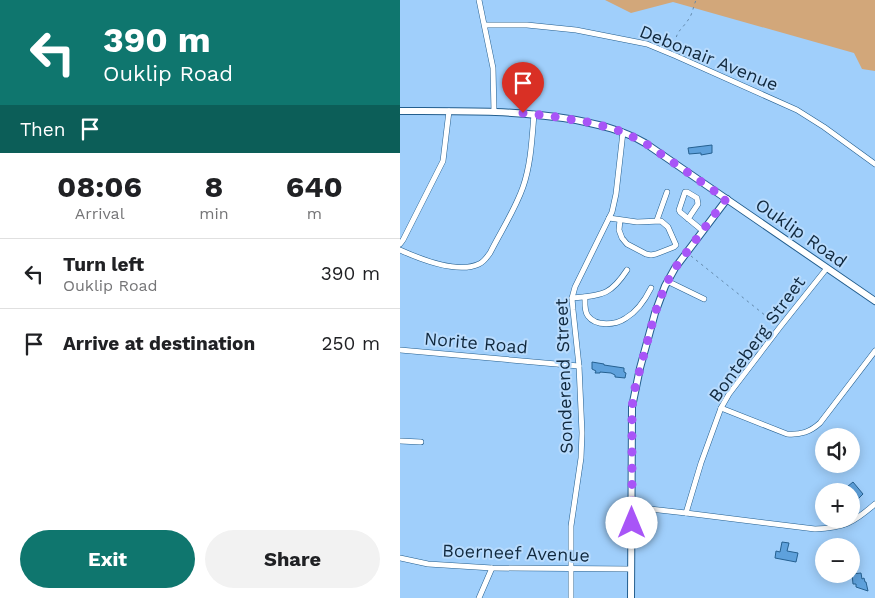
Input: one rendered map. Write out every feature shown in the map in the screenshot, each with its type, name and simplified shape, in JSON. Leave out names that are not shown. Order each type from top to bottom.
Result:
[{"type":"street","points":[[479,0],[493,68],[494,112]]},
{"type":"street","name":"Debonair Avenue","points":[[485,25],[527,25],[582,31],[642,43],[676,56],[800,112],[875,164]]},
{"type":"street","name":"Ouklip Road","points":[[400,111],[534,114],[593,123],[623,132],[645,143],[875,302]]},
{"type":"street","points":[[400,244],[443,162],[449,111]]},
{"type":"street","points":[[400,250],[429,262],[440,264],[471,267],[482,263],[490,253],[524,185],[529,164],[534,114]]},
{"type":"street","name":"Sonderend Street","points":[[571,598],[571,526],[581,458],[582,433],[579,366],[572,298],[575,287],[609,218],[616,194],[623,132]]},
{"type":"street","points":[[657,220],[667,192]]},
{"type":"street","points":[[688,219],[698,204],[697,198],[685,192],[678,209],[680,212],[688,219],[703,231]]},
{"type":"street","points":[[631,598],[632,407],[637,381],[655,313],[667,281],[726,199]]},
{"type":"street","points":[[609,218],[637,222],[661,221],[668,227],[676,245],[656,254],[646,254],[625,242],[619,228],[620,220]]},
{"type":"street","name":"Bonteberg Street","points":[[686,513],[707,446],[721,408],[729,394],[827,268]]},
{"type":"street","points":[[572,298],[598,296],[610,290],[627,270]]},
{"type":"street","points":[[667,281],[704,299]]},
{"type":"street","points":[[585,297],[585,308],[588,316],[598,322],[611,323],[622,321],[636,310],[644,301],[651,288]]},
{"type":"street","name":"Norite Road","points":[[400,350],[579,366]]},
{"type":"street","points":[[721,408],[787,434],[805,433],[820,423],[875,351]]},
{"type":"street","points":[[400,441],[421,442]]},
{"type":"street","points":[[632,507],[815,529],[830,529],[844,526],[875,504]]},
{"type":"street","name":"Boerneef Avenue","points":[[400,558],[428,564],[492,568],[631,569]]},
{"type":"street","points":[[479,598],[492,568]]},
{"type":"path","points":[[676,56],[676,36],[691,15],[696,0]]},
{"type":"path","points":[[687,252],[780,327]]},
{"type":"shaded area","points":[[605,0],[875,0],[875,71],[862,69],[854,53],[673,2],[631,13]]},
{"type":"building","points":[[712,145],[712,153],[701,155],[701,153],[689,154],[688,148]]},
{"type":"building","points":[[592,362],[624,368],[625,378],[615,377],[611,373],[595,373],[596,371],[592,369]]},
{"type":"building","points":[[782,542],[789,543],[787,551],[798,553],[796,562],[775,558],[776,551],[780,552]]},
{"type":"building","points":[[860,573],[862,579],[864,578],[866,582],[868,591],[853,584],[860,583]]},
{"type":"route","points":[[523,113],[593,123],[623,132],[645,143],[726,199],[675,268],[662,292],[655,313],[635,388],[632,407],[632,523]]}]
